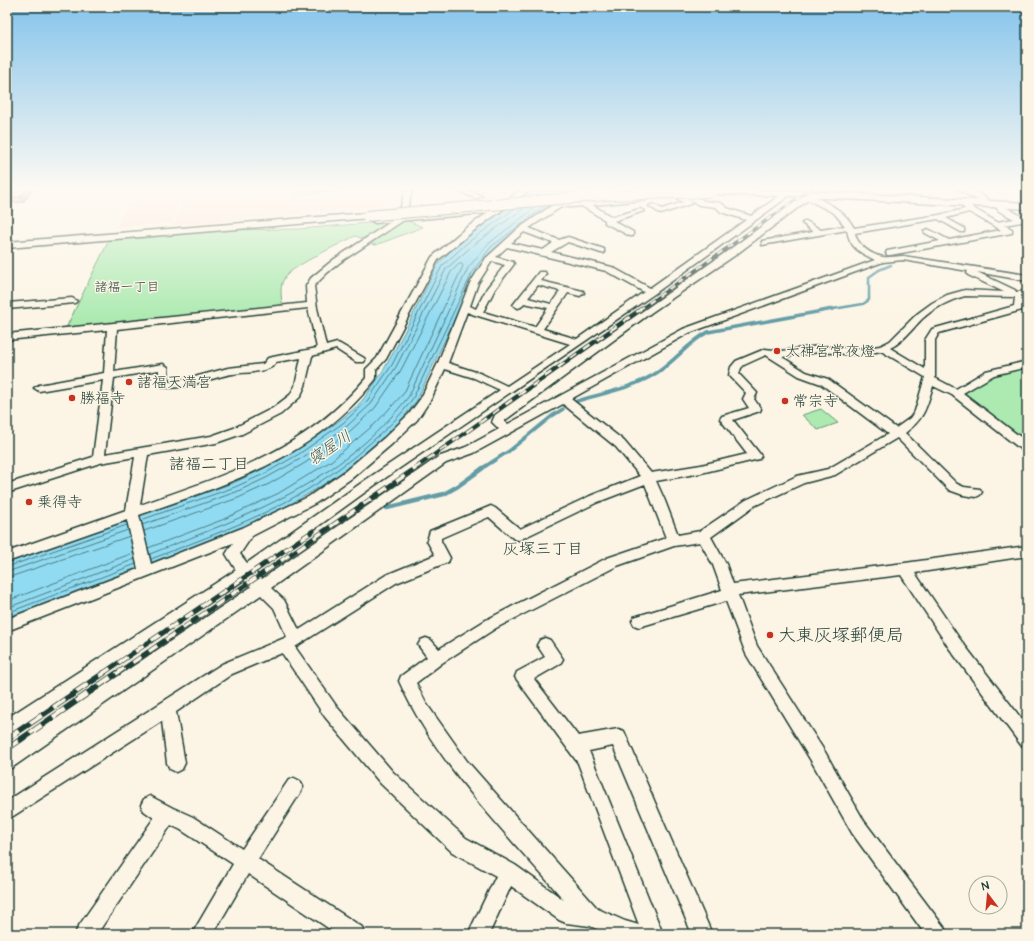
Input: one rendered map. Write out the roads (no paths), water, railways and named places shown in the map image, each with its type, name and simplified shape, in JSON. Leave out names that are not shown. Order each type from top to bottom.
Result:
[{"type":"street","points":[[7,245],[168,232]]},
{"type":"street","points":[[322,349],[310,287],[311,282],[334,263],[380,232]]},
{"type":"street","points":[[7,557],[133,515],[220,482],[259,465],[299,443],[329,422],[358,394],[371,378],[372,369],[381,359],[435,259],[467,232]]},
{"type":"street","points":[[7,625],[247,532],[312,500],[355,469],[414,417],[426,399],[442,365],[464,307],[479,273],[491,258],[521,232]]},
{"type":"street","points":[[531,232],[559,243]]},
{"type":"street","points":[[626,232],[630,234]]},
{"type":"street","points":[[7,727],[244,572],[371,482],[578,343],[734,232]]},
{"type":"street","points":[[508,429],[498,422],[499,418],[761,232]]},
{"type":"street","points":[[765,243],[828,232]]},
{"type":"street","points":[[851,232],[853,242],[880,259]]},
{"type":"street","points":[[929,232],[946,242]]},
{"type":"street","points":[[880,259],[884,254],[1004,232]]},
{"type":"street","points":[[801,236],[810,243]]},
{"type":"street","points":[[543,254],[559,243],[568,239],[601,251]]},
{"type":"street","points":[[506,244],[609,269],[651,292]]},
{"type":"street","points":[[478,313],[491,288],[510,264],[491,258]]},
{"type":"street","points":[[7,761],[116,688],[390,498],[442,460],[470,450],[686,331],[880,259],[903,258],[1027,278]]},
{"type":"street","points":[[959,267],[1024,296]]},
{"type":"street","points":[[542,274],[520,302],[555,307]]},
{"type":"street","points":[[535,282],[580,293]]},
{"type":"street","points":[[537,331],[566,289]]},
{"type":"street","points":[[7,811],[227,669],[290,642],[391,579],[443,558],[434,541],[435,535],[491,510],[519,535],[594,499],[647,478],[701,469],[754,456],[726,419],[756,409],[748,399],[752,393],[734,375],[736,367],[740,363],[765,352],[782,354],[819,349],[860,352],[883,348],[893,343],[920,316],[935,305],[950,297],[965,293],[1024,296]]},
{"type":"street","points":[[591,916],[461,767],[420,708],[408,681],[431,651],[491,624],[612,562],[673,541],[703,536],[750,503],[801,479],[831,472],[897,433],[914,421],[920,411],[930,378],[930,340],[935,331],[963,322],[1019,308],[1024,296]]},
{"type":"street","points":[[7,306],[72,301]]},
{"type":"street","points":[[7,337],[313,305]]},
{"type":"street","points":[[464,307],[478,313],[578,343]]},
{"type":"street","points":[[99,460],[109,376],[112,326]]},
{"type":"street","points":[[39,388],[158,367],[163,368],[164,383],[168,385],[188,382],[228,371],[266,367],[271,364],[272,360],[307,354],[337,346],[360,360]]},
{"type":"street","points":[[883,348],[956,393],[1027,448]]},
{"type":"street","points":[[771,353],[782,362],[810,379],[824,381],[897,433],[953,487],[962,491],[976,492]]},
{"type":"street","points":[[7,489],[99,460],[212,440],[238,431],[277,411],[295,397],[300,386],[307,354]]},
{"type":"street","points":[[956,393],[990,373],[1027,364]]},
{"type":"street","points":[[442,365],[478,376],[508,390]]},
{"type":"street","points":[[562,398],[604,429],[632,458],[647,478],[659,502],[673,541]]},
{"type":"street","points":[[142,453],[133,515],[146,570]]},
{"type":"street","points":[[355,469],[371,482]]},
{"type":"street","points":[[247,532],[233,554],[244,572],[279,604],[290,642],[331,712],[387,778],[459,845],[508,872],[566,913],[591,916],[624,931],[638,934]]},
{"type":"street","points":[[703,536],[719,564],[751,649],[819,758],[858,827],[937,934]]},
{"type":"street","points":[[639,621],[729,592],[905,569],[1027,551]]},
{"type":"street","points":[[905,569],[954,643],[1027,738]]},
{"type":"street","points":[[545,645],[555,659],[523,677],[584,758],[652,934]]},
{"type":"street","points":[[168,708],[176,763]]},
{"type":"street","points":[[575,745],[618,737],[702,934]]},
{"type":"street","points":[[202,934],[245,861],[294,787]]},
{"type":"street","points":[[150,805],[167,815],[187,823],[349,932]]},
{"type":"street","points":[[85,934],[167,815]]},
{"type":"street","points":[[478,934],[508,872]]},
{"type":"water","name":"寝屋川","points":[[519,232],[494,251],[476,273],[417,400],[401,420],[362,457],[317,489],[247,526],[7,618],[7,563],[233,483],[270,465],[294,451],[348,414],[365,397],[386,366],[438,264],[472,233]]},
{"type":"waterway","points":[[833,309],[863,304],[869,300],[869,277],[879,270],[891,265]]},
{"type":"waterway","points":[[577,401],[619,390],[649,378],[708,332],[833,309]]},
{"type":"waterway","points":[[827,310],[833,309]]},
{"type":"waterway","points":[[481,469],[509,451],[552,416],[563,409]]},
{"type":"waterway","points":[[387,508],[444,494],[483,468]]},
{"type":"railway","points":[[639,310],[750,232]]},
{"type":"railway","points":[[414,469],[641,309]]},
{"type":"railway","points":[[116,674],[416,468]]},
{"type":"railway","points":[[102,674],[313,531]]},
{"type":"railway","points":[[7,739],[104,673]]},
{"type":"railway","points":[[7,749],[117,673]]},
{"type":"place","name":"太神宮常夜燈","points":[[777,351]]},
{"type":"place","name":"諸福天満宮","points":[[129,382]]},
{"type":"place","name":"勝福寺","points":[[72,398]]},
{"type":"place","name":"常宗寺","points":[[785,401]]},
{"type":"place","name":"乗得寺","points":[[29,502]]},
{"type":"place","name":"大東灰塚郵便局","points":[[770,635]]},
{"type":"district","name":"諸福一丁目","points":[[127,286]]},
{"type":"district","name":"諸福二丁目","points":[[209,463]]},
{"type":"district","name":"灰塚三丁目","points":[[543,548]]}]
